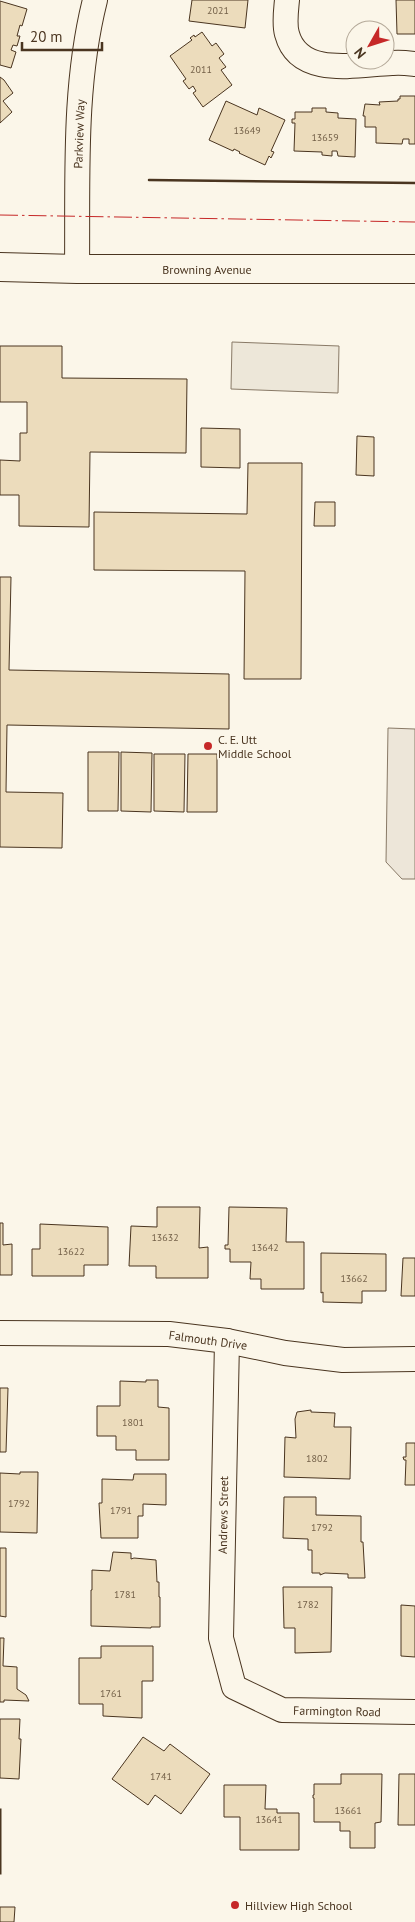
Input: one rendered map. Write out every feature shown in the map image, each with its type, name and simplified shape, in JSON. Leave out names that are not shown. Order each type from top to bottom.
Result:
[{"type":"main road","name":"Browning Avenue","points":[[0,267],[415,270]]},
{"type":"street","name":"Parkview Way","points":[[77,269],[78,152],[82,78],[95,0]]},
{"type":"street","points":[[287,0],[286,33],[290,43],[298,53],[310,62],[340,66],[395,62],[415,64]]},
{"type":"street","name":"Falmouth Drive","points":[[0,1333],[169,1334],[227,1341],[285,1353],[343,1360],[415,1359]]},
{"type":"street","name":"Andrews Street","points":[[227,1341],[221,1638],[234,1687]]},
{"type":"street","name":"Farmington Road","points":[[234,1687],[282,1710],[415,1712]]},
{"type":"shaded area","points":[[232,342],[339,346],[338,393],[231,389]]},
{"type":"shaded area","points":[[388,728],[415,729],[415,879],[402,879],[386,862]]},
{"type":"building","points":[[192,0],[248,0],[245,28],[189,21]]},
{"type":"building","points":[[396,0],[415,0],[415,34],[397,34]]},
{"type":"building","points":[[0,1],[27,9],[17,36],[20,36],[17,46],[13,45],[11,50],[16,52],[11,68],[0,65]]},
{"type":"building","points":[[202,32],[212,46],[216,43],[224,54],[219,58],[226,67],[221,70],[232,85],[203,107],[193,93],[196,91],[193,86],[189,89],[183,81],[186,79],[170,56],[192,40],[190,38],[194,35],[195,37]]},
{"type":"building","points":[[0,77],[13,93],[3,101],[12,112],[0,123]]},
{"type":"building","points":[[400,96],[415,96],[415,144],[409,144],[409,139],[403,139],[402,144],[376,143],[376,127],[365,127],[365,116],[363,116],[365,104],[380,105],[379,102],[398,101]]},
{"type":"building","points":[[226,101],[257,115],[259,108],[285,120],[271,151],[274,152],[271,158],[269,156],[265,165],[234,149],[233,151],[209,140]]},
{"type":"building","points":[[312,108],[326,108],[326,112],[338,113],[338,118],[356,119],[355,157],[338,156],[337,151],[332,151],[332,156],[322,155],[322,152],[294,151],[295,123],[292,123],[292,119],[295,119],[295,112],[312,112]]},
{"type":"building","points":[[0,346],[62,346],[62,378],[187,379],[186,453],[90,452],[89,527],[19,526],[19,495],[0,495],[0,460],[20,461],[20,433],[27,433],[27,402],[0,402]]},
{"type":"building","points":[[201,428],[240,429],[240,468],[201,467]]},
{"type":"building","points":[[357,436],[374,437],[374,476],[356,475]]},
{"type":"building","points":[[248,463],[302,463],[301,679],[244,679],[245,571],[94,570],[94,512],[247,514]]},
{"type":"building","points":[[315,502],[335,502],[335,526],[314,526]]},
{"type":"building","points":[[0,577],[11,577],[9,670],[229,674],[229,729],[7,725],[6,792],[63,793],[62,848],[0,847]]},
{"type":"building","points":[[88,752],[119,752],[118,811],[88,811]]},
{"type":"building","points":[[121,752],[152,753],[151,812],[121,811]]},
{"type":"building","points":[[154,754],[185,754],[184,812],[154,811]]},
{"type":"building","points":[[188,754],[217,754],[217,812],[187,812]]},
{"type":"building","points":[[157,1207],[200,1207],[199,1248],[208,1247],[208,1278],[156,1278],[156,1266],[129,1266],[131,1226],[157,1227]]},
{"type":"building","points":[[229,1207],[287,1208],[286,1242],[304,1242],[304,1289],[261,1289],[261,1279],[250,1279],[251,1262],[230,1262],[230,1249],[225,1249],[225,1245],[228,1245]]},
{"type":"building","points":[[0,1223],[3,1223],[3,1245],[12,1244],[12,1275],[0,1275]]},
{"type":"building","points":[[40,1224],[108,1227],[108,1265],[84,1265],[84,1276],[32,1276],[32,1249],[40,1249]]},
{"type":"building","points":[[321,1253],[386,1254],[386,1291],[362,1291],[362,1303],[323,1302],[323,1292],[321,1293]]},
{"type":"building","points":[[403,1258],[415,1258],[415,1296],[401,1296]]},
{"type":"building","points":[[146,1380],[158,1380],[158,1407],[169,1408],[169,1460],[136,1460],[136,1450],[116,1450],[116,1436],[97,1436],[97,1406],[120,1406],[120,1381],[146,1382]]},
{"type":"building","points":[[0,1388],[8,1388],[6,1452],[0,1452]]},
{"type":"building","points":[[311,1410],[311,1412],[335,1413],[334,1427],[351,1427],[350,1479],[284,1477],[285,1437],[296,1438],[295,1419],[297,1412]]},
{"type":"building","points":[[406,1443],[415,1443],[415,1485],[405,1485],[406,1460],[403,1457],[406,1457]]},
{"type":"building","points":[[20,1472],[38,1472],[37,1533],[0,1532],[0,1473],[20,1474]]},
{"type":"building","points":[[134,1474],[166,1474],[166,1505],[143,1504],[143,1516],[138,1516],[138,1538],[101,1538],[99,1503],[102,1503],[102,1479],[133,1480]]},
{"type":"building","points":[[284,1497],[316,1497],[316,1515],[361,1516],[361,1542],[363,1542],[365,1578],[348,1578],[348,1574],[325,1573],[320,1575],[320,1573],[312,1573],[312,1550],[308,1550],[308,1539],[283,1538]]},
{"type":"building","points":[[0,1548],[6,1548],[6,1617],[0,1616]]},
{"type":"building","points":[[113,1552],[131,1553],[131,1559],[156,1560],[160,1597],[160,1627],[91,1626],[92,1570],[110,1571]]},
{"type":"building","points":[[283,1587],[332,1587],[331,1652],[295,1653],[295,1628],[284,1628]]},
{"type":"building","points":[[401,1605],[415,1606],[415,1657],[401,1656]]},
{"type":"building","points":[[0,1638],[4,1638],[3,1666],[17,1667],[17,1689],[26,1695],[29,1701],[4,1700],[4,1702],[0,1702]]},
{"type":"building","points":[[101,1646],[153,1646],[153,1681],[142,1681],[142,1718],[103,1716],[103,1704],[79,1704],[79,1658],[101,1658]]},
{"type":"building","points":[[0,1719],[20,1719],[19,1779],[0,1778]]},
{"type":"building","points":[[143,1737],[164,1751],[170,1744],[210,1774],[181,1814],[155,1795],[148,1805],[112,1779]]},
{"type":"building","points":[[341,1774],[382,1774],[381,1822],[375,1823],[375,1848],[350,1848],[350,1831],[340,1831],[340,1822],[314,1822],[314,1784],[341,1784]]},
{"type":"building","points":[[399,1774],[415,1774],[415,1825],[398,1825]]},
{"type":"building","points":[[224,1785],[266,1785],[265,1809],[277,1809],[277,1813],[299,1813],[299,1850],[240,1850],[240,1817],[224,1817]]},
{"type":"building","points":[[1,1809],[1,1874],[0,1874]]},
{"type":"building","points":[[0,1907],[15,1907],[14,1922],[0,1922]]},
{"type":"wall","points":[[149,180],[415,183]]},
{"type":"power","points":[[0,215],[415,222]]},
{"type":"place","name":"C. E. Utt Middle School","points":[[208,746]]},
{"type":"place","name":"Hillview High School","points":[[235,1905]]}]
